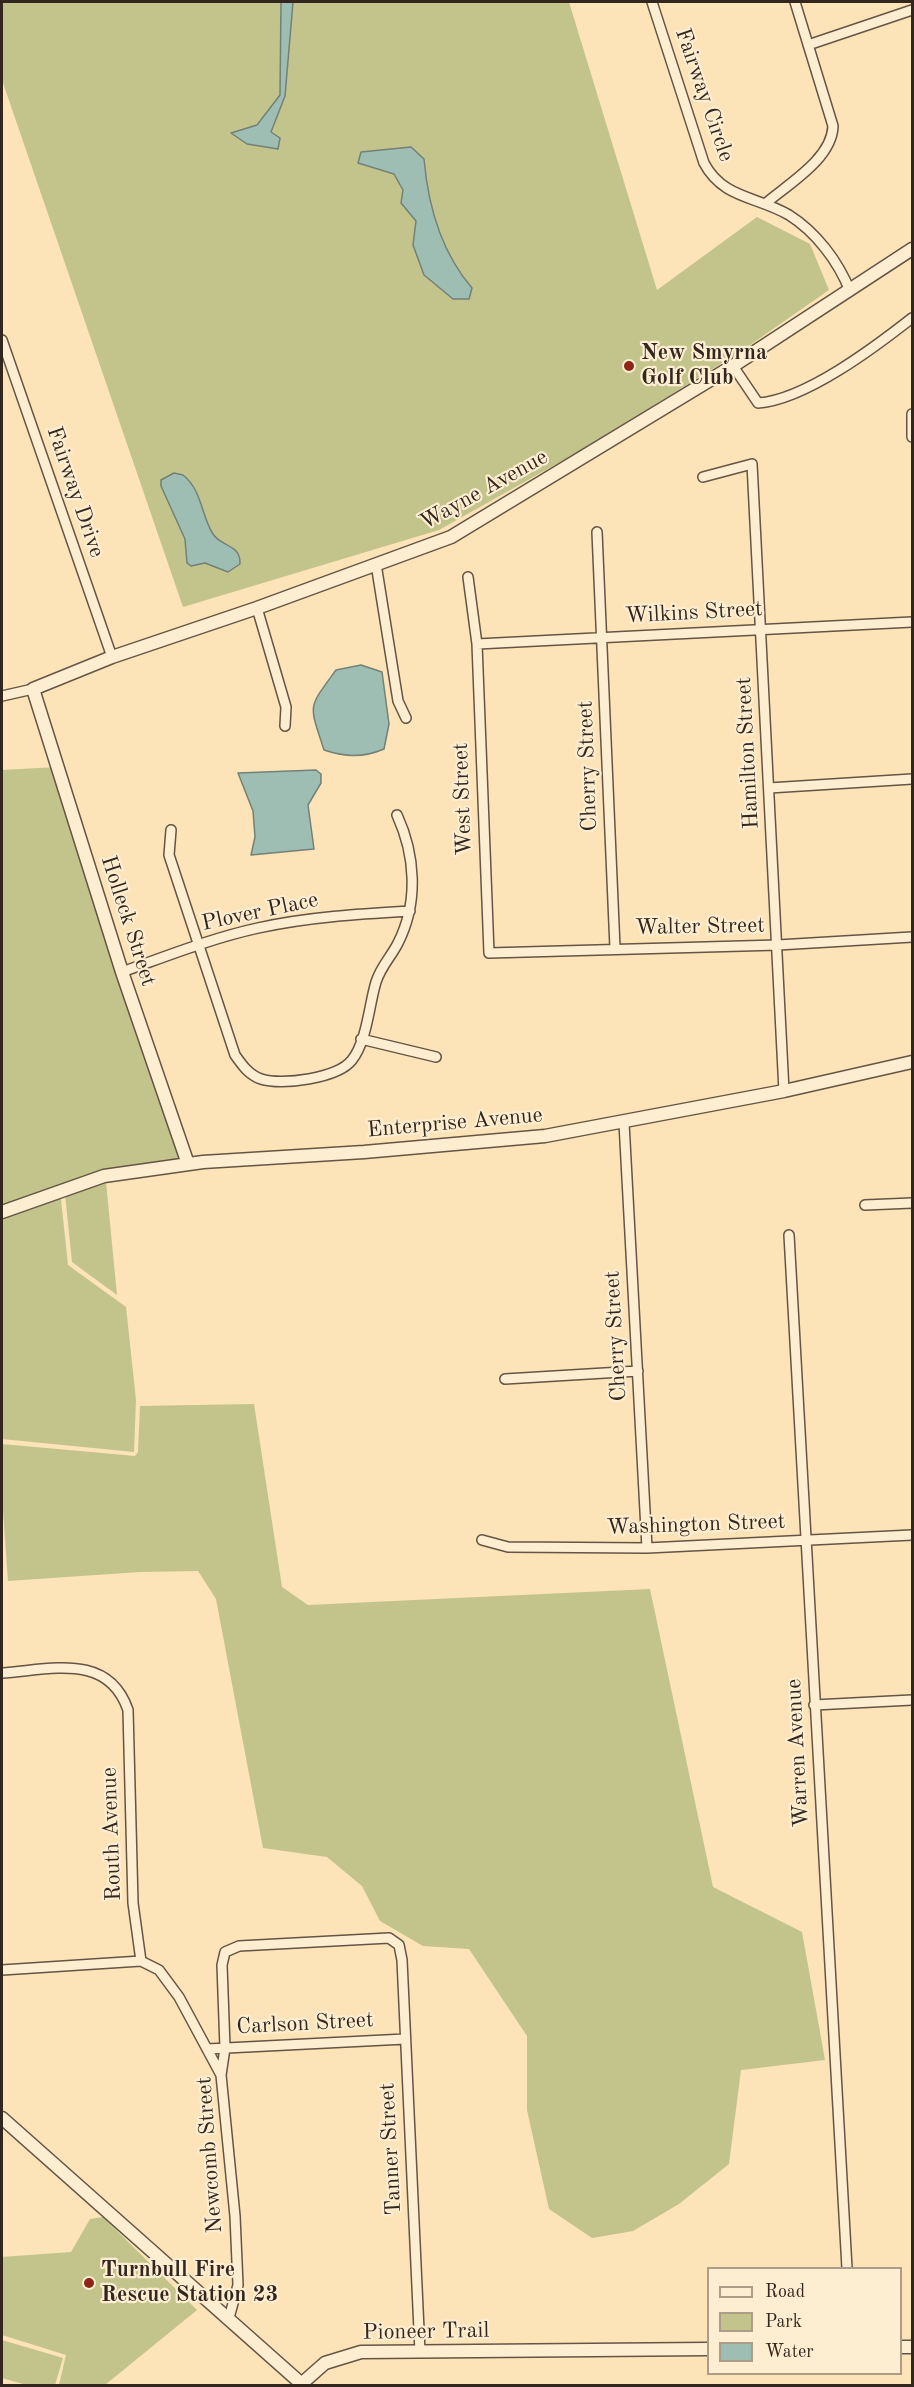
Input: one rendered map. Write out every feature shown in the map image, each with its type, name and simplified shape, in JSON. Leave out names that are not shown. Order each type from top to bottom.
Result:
[{"type":"street","name":"Fairway Circle","points":[[652,2],[704,163],[711,177],[723,188],[789,215],[814,234],[830,255],[850,291]]},
{"type":"street","points":[[765,204],[821,155],[833,138],[833,126],[795,2]]},
{"type":"street","points":[[808,45],[912,10]]},
{"type":"street","name":"Wayne Avenue","points":[[2,696],[33,690],[112,657],[257,608],[451,537],[733,366],[912,249]]},
{"type":"street","points":[[733,366],[758,403],[776,402],[804,389],[876,346],[912,318]]},
{"type":"street","name":"Fairway Drive","points":[[2,340],[112,657]]},
{"type":"street","points":[[912,414],[912,437]]},
{"type":"street","name":"Hamilton Street","points":[[703,477],[752,464],[784,1091]]},
{"type":"street","name":"Cherry Street","points":[[597,532],[615,948]]},
{"type":"street","points":[[376,564],[398,701],[406,718]]},
{"type":"street","name":"West Street","points":[[468,577],[477,644],[489,953]]},
{"type":"street","points":[[257,608],[286,707],[285,726]]},
{"type":"street","name":"Wilkins Street","points":[[477,644],[912,622]]},
{"type":"street","name":"Holleck Street","points":[[33,690],[122,972],[188,1164]]},
{"type":"street","points":[[769,788],[912,779]]},
{"type":"street","points":[[171,830],[169,855],[235,1055],[242,1066],[253,1075],[274,1081],[326,1077],[339,1071],[352,1060],[361,1039],[380,967],[398,943],[410,911],[413,884],[408,838],[397,814]]},
{"type":"street","name":"Plover Place","points":[[122,972],[197,945],[258,928],[313,919],[410,911]]},
{"type":"street","name":"Walter Street","points":[[489,953],[778,945],[912,937]]},
{"type":"street","points":[[361,1039],[436,1057]]},
{"type":"street","name":"Enterprise Avenue","points":[[2,1212],[104,1176],[188,1164],[545,1137],[784,1091],[912,1062]]},
{"type":"street","name":"Cherry Street","points":[[624,1123],[647,1548]]},
{"type":"street","points":[[865,1205],[912,1203]]},
{"type":"street","name":"Warren Avenue","points":[[789,1235],[808,1540],[814,1705],[848,2267]]},
{"type":"street","points":[[505,1379],[638,1371]]},
{"type":"street","name":"Washington Street","points":[[482,1540],[508,1547],[647,1548],[912,1535]]},
{"type":"street","name":"Routh Avenue","points":[[2,1673],[83,1668],[110,1680],[123,1696],[128,1710],[133,1903],[141,1961]]},
{"type":"street","points":[[814,1705],[912,1700]]},
{"type":"street","name":"Tanner Street","points":[[225,1952],[239,1946],[389,1938],[399,1945],[402,1960],[420,2352]]},
{"type":"street","name":"Newcomb Street","points":[[225,1952],[222,1965],[225,2048],[221,2075],[235,2216],[238,2285],[229,2318]]},
{"type":"street","points":[[2,1970],[141,1961],[159,1970],[179,1997],[221,2075]]},
{"type":"street","name":"Carlson Street","points":[[207,2049],[405,2039]]},
{"type":"street","name":"Pioneer Trail","points":[[2,2118],[302,2385],[325,2363],[341,2356],[361,2352],[707,2349]]},
{"type":"green space","name":"New Smyrna Golf Club","points":[[2,2],[569,2],[657,290],[757,217],[810,244],[829,290],[740,352],[576,453],[439,530],[183,607],[2,80]]},
{"type":"green space","points":[[57,767],[188,1164],[60,1190],[68,1265],[126,1307],[136,1400],[134,1452],[2,1439],[2,770]]},
{"type":"green space","points":[[106,1182],[117,1295],[72,1262],[65,1194]]},
{"type":"green space","points":[[254,1404],[282,1587],[308,1605],[650,1589],[713,1887],[802,1932],[825,2060],[741,2070],[729,2164],[679,2204],[633,2231],[592,2238],[549,2209],[527,2110],[527,2036],[469,1949],[423,1946],[380,1921],[362,1886],[327,1857],[263,1848],[216,1599],[198,1571],[140,1572],[8,1581],[2,1497],[2,1444],[135,1456],[138,1452],[140,1406]]},
{"type":"green space","points":[[103,2217],[197,2310],[105,2385],[59,2385],[66,2355],[2,2335],[2,2257],[71,2252],[90,2219]]},
{"type":"green space","points":[[2,2340],[63,2358],[55,2385],[27,2385],[2,2378]]},
{"type":"water","points":[[281,2],[293,2],[285,96],[271,132],[280,138],[278,149],[247,144],[231,133],[257,125],[280,95]]},
{"type":"water","points":[[411,147],[424,159],[429,194],[438,227],[452,259],[472,288],[469,299],[453,299],[424,275],[413,245],[416,221],[401,203],[403,190],[394,174],[358,163],[361,152]]},
{"type":"water","points":[[174,473],[183,475],[194,488],[209,527],[216,538],[237,553],[240,564],[228,572],[205,563],[191,566],[187,563],[185,539],[161,486],[161,480]]},
{"type":"water","points":[[361,665],[382,672],[389,724],[384,749],[354,756],[324,750],[315,723],[316,700],[336,670]]},
{"type":"water","points":[[316,770],[321,774],[321,783],[308,805],[314,849],[251,855],[255,837],[253,811],[238,773]]},
{"type":"place","name":"New Smyrna Golf Club","points":[[629,366]]},
{"type":"place","name":"Turnbull Fire Rescue Station 23","points":[[89,2283]]}]
